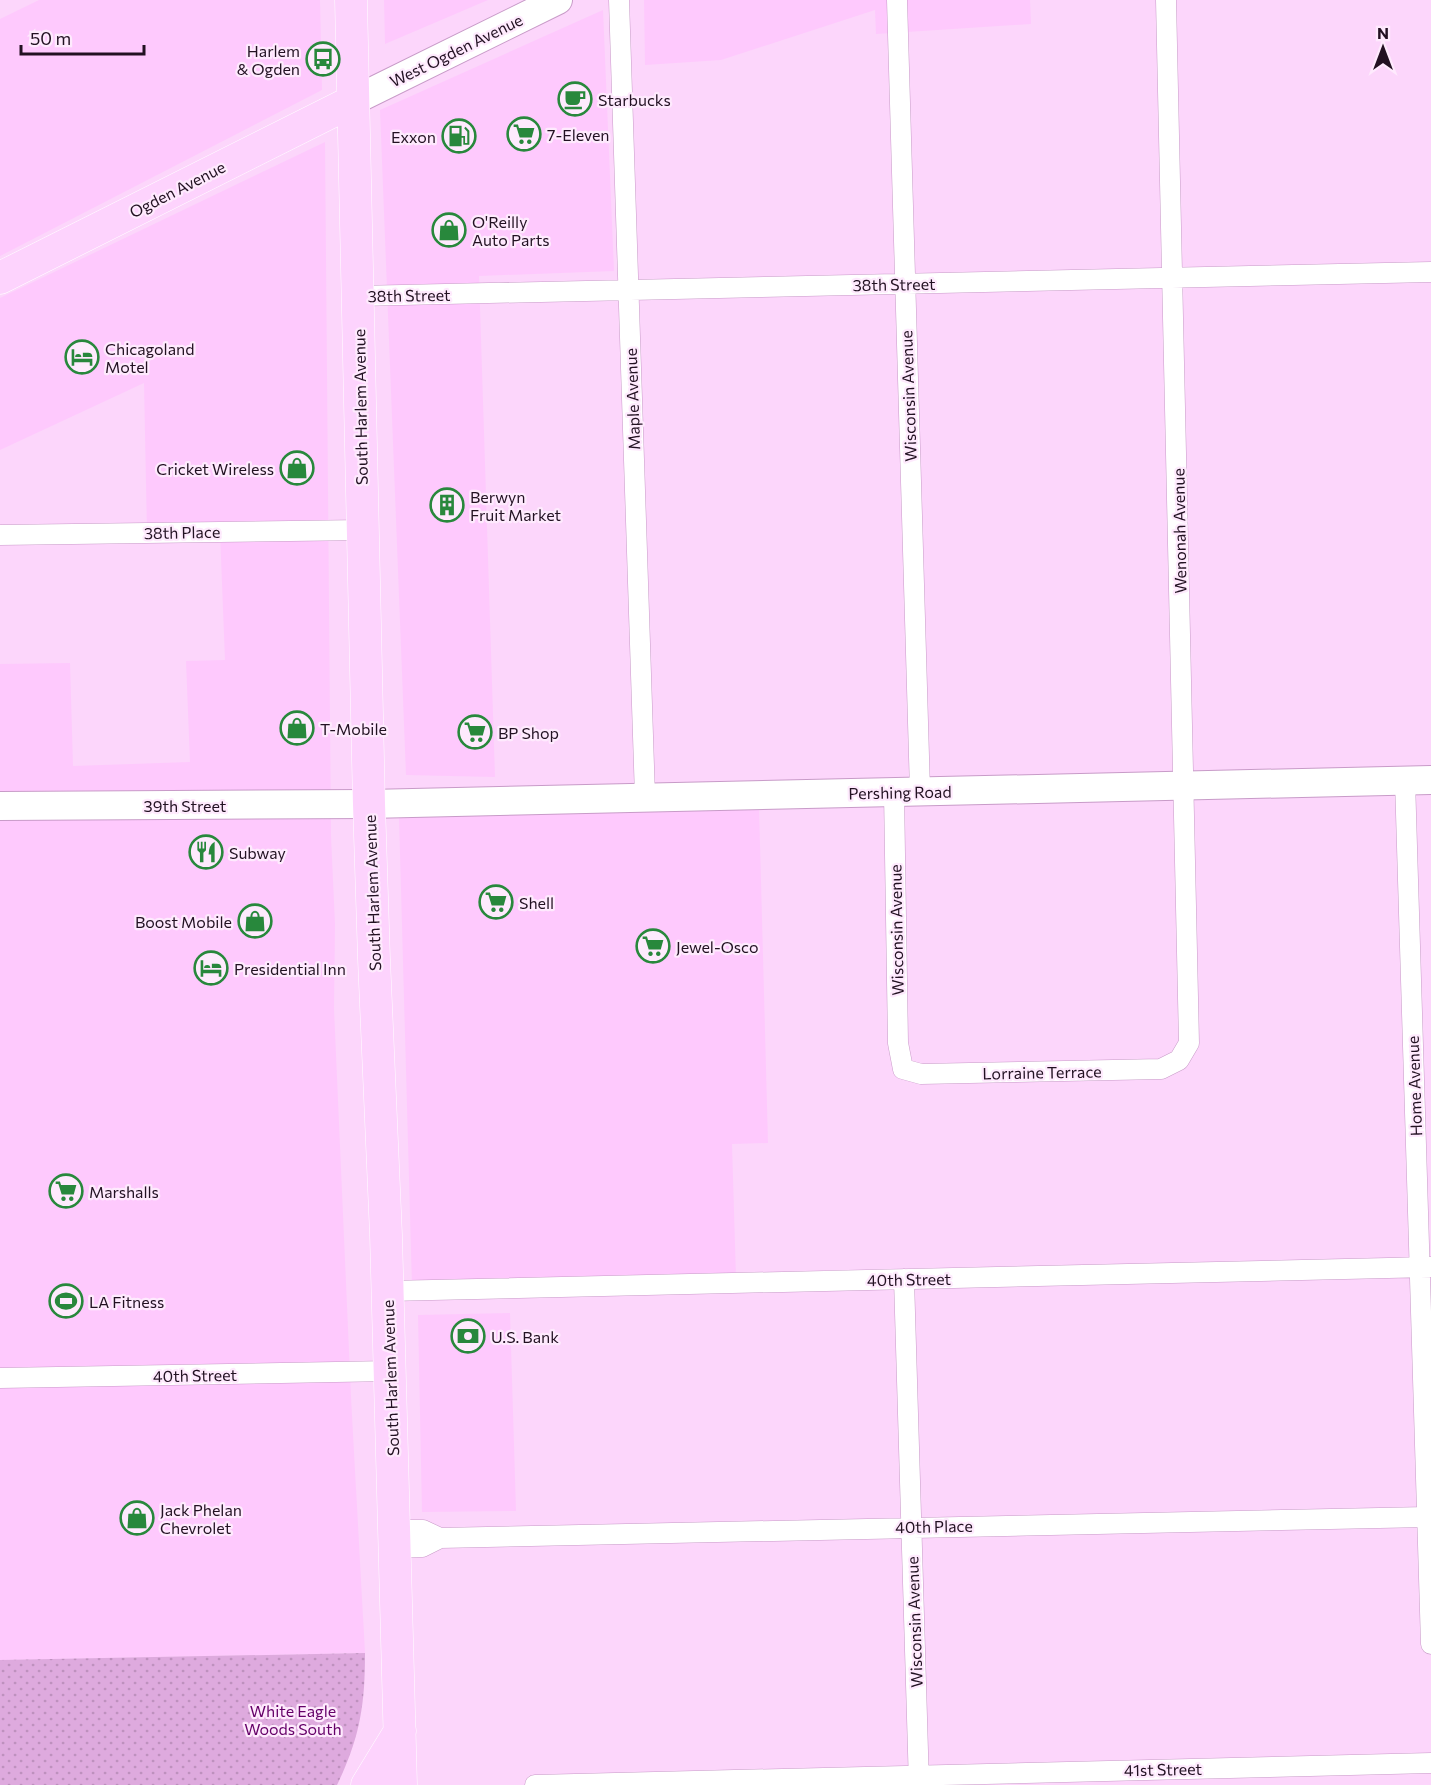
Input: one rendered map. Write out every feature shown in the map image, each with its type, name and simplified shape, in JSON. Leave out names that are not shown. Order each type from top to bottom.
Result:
[{"type":"main road","name":"South Harlem Avenue","points":[[351,0],[369,804],[388,1291],[401,1785]]},
{"type":"main road","name":"West Ogden Avenue","points":[[353,100],[558,0]]},
{"type":"main road","name":"Ogden Avenue","points":[[0,278],[353,100]]},
{"type":"main road","name":"Pershing Road","points":[[369,804],[1418,780]]},
{"type":"main road","name":"39th Street","points":[[0,806],[369,804]]},
{"type":"main road","points":[[367,1785],[400,1731]]},
{"type":"street","name":"Maple Avenue","points":[[619,0],[645,797]]},
{"type":"street","name":"Wisconsin Avenue","points":[[897,0],[905,284],[907,791],[898,1043],[903,1069]]},
{"type":"street","name":"Wenonah Avenue","points":[[1166,0],[1189,1043],[1179,1060]]},
{"type":"street","name":"38th Street","points":[[358,296],[1431,272]]},
{"type":"street","name":"38th Place","points":[[0,535],[363,530]]},
{"type":"street","name":"Home Avenue","points":[[1418,780],[1427,1517],[1431,1644]]},
{"type":"street","name":"Lorraine Terrace","points":[[903,1069],[921,1074],[1161,1070],[1179,1060]]},
{"type":"street","name":"40th Street","points":[[388,1291],[1425,1268]]},
{"type":"street","name":"Wisconsin Avenue","points":[[904,1279],[919,1780]]},
{"type":"street","name":"40th Street","points":[[0,1378],[390,1371]]},
{"type":"street","name":"40th Place","points":[[394,1539],[422,1547],[440,1538],[1427,1517]]},
{"type":"street","name":"41st Street","points":[[535,1785],[1179,1777],[1431,1763]]},
{"type":"shaded area","points":[[39,0],[320,0],[322,90],[0,256],[0,19]]},
{"type":"shaded area","points":[[384,0],[488,0],[385,44]]},
{"type":"shaded area","points":[[644,0],[1030,0],[1031,24],[876,34],[875,10],[721,60],[645,65]]},
{"type":"shaded area","points":[[603,10],[614,271],[479,276],[495,777],[406,775],[380,110]]},
{"type":"shaded area","points":[[325,142],[331,836],[335,924],[334,1009],[365,1653],[0,1660],[0,664],[70,663],[73,766],[190,762],[186,661],[225,660],[220,532],[147,533],[144,383],[0,450],[0,298]]},
{"type":"shaded area","points":[[759,807],[768,1143],[732,1144],[736,1278],[412,1287],[399,817]]},
{"type":"shaded area","points":[[510,1313],[516,1511],[422,1512],[418,1315]]},
{"type":"green space","name":"White Eagle Woods South","points":[[365,1653],[360,1720],[345,1768],[337,1785],[0,1785],[0,1660]]},
{"type":"place","name":"Harlem & Ogden","points":[[323,59]]},
{"type":"place","name":"Starbucks","points":[[575,99]]},
{"type":"place","name":"7-Eleven","points":[[524,134]]},
{"type":"place","name":"Exxon","points":[[459,136]]},
{"type":"place","name":"O'Reilly Auto Parts","points":[[449,230]]},
{"type":"place","name":"Chicagoland Motel","points":[[82,357]]},
{"type":"place","name":"Cricket Wireless","points":[[297,468]]},
{"type":"place","name":"Berwyn Fruit Market","points":[[447,505]]},
{"type":"place","name":"T-Mobile","points":[[297,728]]},
{"type":"place","name":"BP Shop","points":[[475,732]]},
{"type":"place","name":"Subway","points":[[206,852]]},
{"type":"place","name":"Shell","points":[[496,902]]},
{"type":"place","name":"Boost Mobile","points":[[255,921]]},
{"type":"place","name":"Jewel-Osco","points":[[653,946]]},
{"type":"place","name":"Presidential Inn","points":[[211,968]]},
{"type":"place","name":"Marshalls","points":[[66,1191]]},
{"type":"place","name":"LA Fitness","points":[[66,1301]]},
{"type":"place","name":"U.S. Bank","points":[[468,1336]]},
{"type":"place","name":"Jack Phelan Chevrolet","points":[[137,1518]]}]
